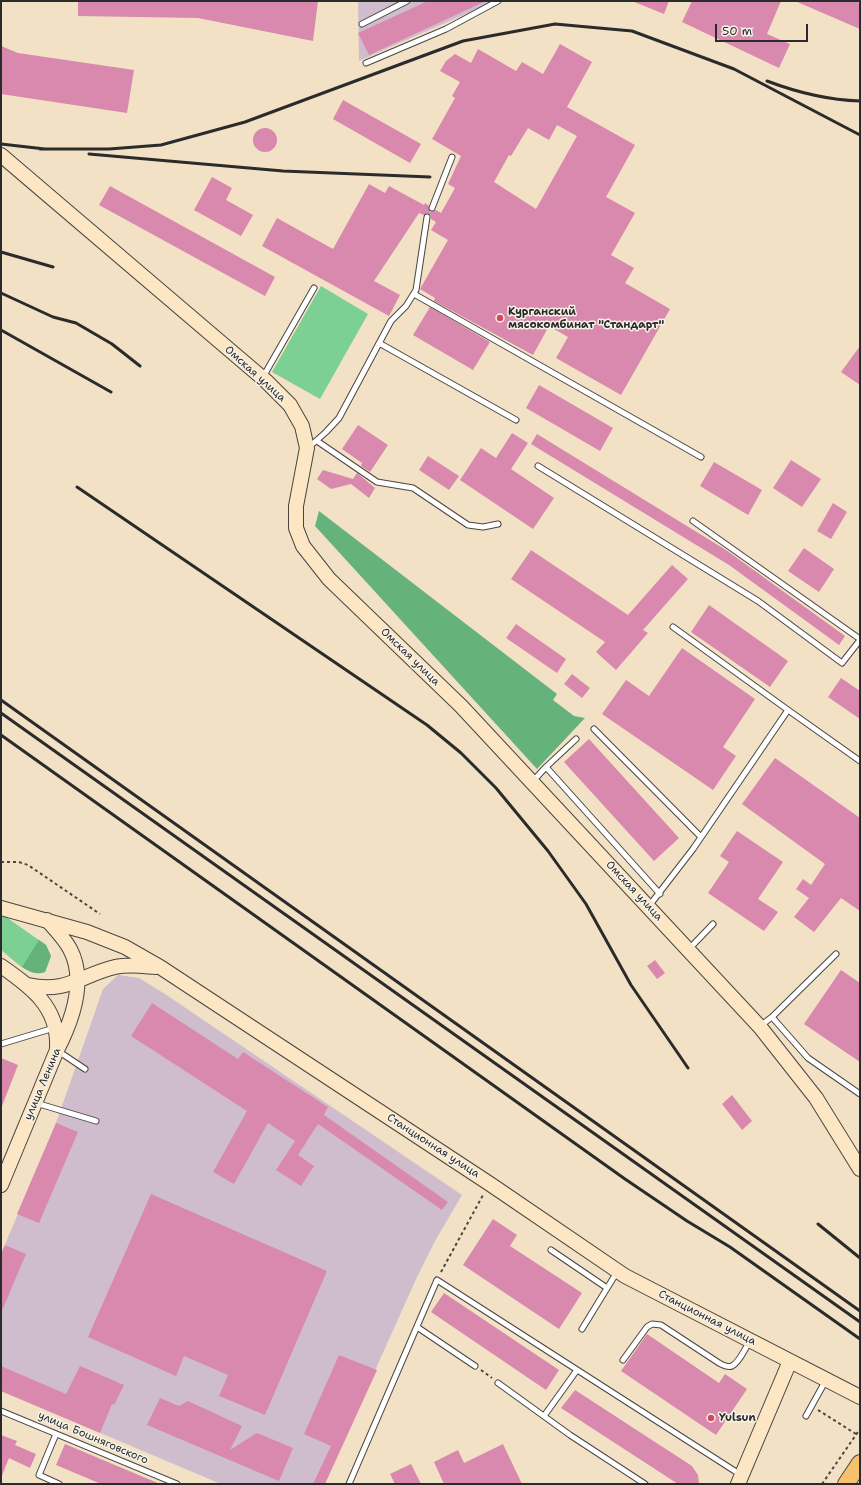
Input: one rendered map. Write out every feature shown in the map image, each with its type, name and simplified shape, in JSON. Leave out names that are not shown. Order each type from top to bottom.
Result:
[{"type":"main road","name":"Омская улица","points":[[1,155],[262,378],[290,405],[312,445],[296,506],[296,528],[303,546],[329,579],[461,706],[649,906],[760,1027],[816,1098],[860,1169]]},
{"type":"main road","name":"Станционная улица","points":[[4,910],[87,932],[126,948],[160,967],[490,1184],[618,1271],[860,1397]]},
{"type":"main road","name":"улица Ленина","points":[[1,1185],[56,1050],[65,1035],[72,1015],[78,981],[76,966],[70,950],[61,935],[46,920]]},
{"type":"main road","points":[[28,985],[44,989],[60,987],[116,967],[136,965],[160,967]]},
{"type":"main road","points":[[1,966],[28,985],[47,1007],[56,1028],[56,1050]]},
{"type":"main road","points":[[739,1479],[790,1360]]},
{"type":"main road","points":[[846,1484],[860,1463]]},
{"type":"lane","points":[[395,7],[398,1]]},
{"type":"lane","points":[[362,24],[407,1]]},
{"type":"lane","points":[[366,63],[446,29],[498,1]]},
{"type":"lane","points":[[432,208],[452,157]]},
{"type":"lane","points":[[426,217],[416,290],[406,306],[391,321],[339,418],[312,445],[377,482],[413,488],[468,525],[483,527],[498,524]]},
{"type":"lane","points":[[262,378],[314,288]]},
{"type":"lane","points":[[414,294],[701,457]]},
{"type":"lane","points":[[380,343],[516,420]]},
{"type":"lane","points":[[538,466],[758,602],[842,664],[860,640],[693,521]]},
{"type":"lane","points":[[673,627],[860,761]]},
{"type":"lane","points":[[649,906],[660,894],[701,837],[788,710]]},
{"type":"lane","points":[[594,729],[701,837]]},
{"type":"lane","points":[[532,782],[576,739]]},
{"type":"lane","points":[[546,767],[660,894]]},
{"type":"lane","points":[[689,950],[713,924]]},
{"type":"lane","points":[[760,1027],[836,954]]},
{"type":"lane","points":[[772,1017],[808,1058],[860,1094]]},
{"type":"lane","points":[[1,1044],[56,1028]]},
{"type":"lane","points":[[56,1050],[85,1069]]},
{"type":"lane","points":[[35,1103],[96,1121]]},
{"type":"lane","points":[[551,1250],[607,1288]]},
{"type":"lane","points":[[582,1329],[618,1271]]},
{"type":"lane","points":[[349,1484],[437,1280],[577,1370],[739,1479]]},
{"type":"lane","points":[[623,1360],[647,1326],[652,1324],[661,1325],[719,1364],[728,1367],[737,1362],[750,1340]]},
{"type":"lane","points":[[417,1327],[475,1366]]},
{"type":"lane","points":[[544,1416],[577,1370]]},
{"type":"lane","points":[[806,1416],[826,1379]]},
{"type":"lane","points":[[498,1383],[645,1484]]},
{"type":"lane","name":"улица Бошняговского","points":[[1,1411],[177,1484]]},
{"type":"lane","points":[[56,1434],[39,1475],[59,1484]]},
{"type":"path","points":[[1,862],[19,862],[28,865],[100,914]]},
{"type":"path","points":[[437,1280],[490,1184]]},
{"type":"path","points":[[475,1366],[498,1383]]},
{"type":"path","points":[[811,1407],[856,1434]]},
{"type":"path","points":[[822,1484],[860,1429]]},
{"type":"shaded area","points":[[358,1],[495,1],[359,61]]},
{"type":"shaded area","points":[[118,975],[139,978],[165,994],[462,1195],[435,1241],[417,1277],[324,1484],[221,1484],[1,1391],[1,1254],[56,1123],[103,989]]},
{"type":"green space","points":[[321,286],[368,314],[320,399],[272,372]]},
{"type":"green space","points":[[319,511],[557,694],[553,700],[574,716],[585,718],[537,769],[315,526]]},
{"type":"green space","points":[[1,917],[6,917],[46,945],[51,956],[45,972],[39,973],[27,970],[1,950]]},
{"type":"green space","points":[[39,940],[46,945],[51,956],[45,972],[30,972],[22,967]]},
{"type":"building","points":[[78,1],[318,1],[313,41],[198,18],[78,16]]},
{"type":"building","points":[[428,1],[486,1],[369,55],[358,33]]},
{"type":"building","points":[[632,1],[669,1],[664,14]]},
{"type":"building","points":[[692,1],[781,1],[767,34],[790,44],[779,68],[682,22]]},
{"type":"building","points":[[795,1],[855,1],[860,3],[860,29]]},
{"type":"building","points":[[560,44],[592,62],[567,107],[635,145],[606,197],[635,213],[611,255],[634,268],[625,283],[670,309],[621,395],[556,358],[568,337],[549,326],[533,355],[434,301],[435,298],[420,289],[448,240],[431,230],[436,222],[431,219],[431,215],[428,213],[424,215],[419,213],[374,281],[400,295],[389,316],[262,246],[277,218],[333,249],[369,184],[385,193],[389,186],[424,205],[425,203],[429,206],[430,212],[436,210],[441,213],[455,188],[448,184],[461,156],[432,139],[455,98],[452,96],[460,82],[440,71],[446,61],[455,54],[471,63],[478,49],[516,71],[522,62],[543,74]],"holes":[[[557,125],[577,136],[536,209],[494,182],[509,155],[511,156],[528,128],[549,140]]]},
{"type":"building","points":[[1,46],[18,53],[134,70],[127,113],[1,94]]},
{"type":"building","points":[[343,100],[421,144],[410,163],[333,119]]},
{"type":"building","points":[[265,128],[274,131],[277,140],[274,149],[265,152],[256,149],[253,140],[256,131]]},
{"type":"building","points":[[212,177],[232,188],[226,200],[253,215],[241,236],[194,210]]},
{"type":"building","points":[[110,186],[275,277],[265,296],[99,205]]},
{"type":"building","points":[[430,307],[490,342],[473,370],[413,335]]},
{"type":"building","points":[[860,346],[860,385],[841,372]]},
{"type":"building","points":[[539,385],[613,428],[600,451],[526,408]]},
{"type":"building","points":[[358,425],[388,445],[370,472],[361,466],[362,463],[342,449]]},
{"type":"building","points":[[512,433],[528,443],[511,469],[554,498],[533,529],[460,480],[481,448],[496,458]]},
{"type":"building","points":[[537,434],[726,550],[845,636],[839,645],[729,565],[531,444]]},
{"type":"building","points":[[428,456],[459,476],[449,490],[419,470]]},
{"type":"building","points":[[791,460],[821,479],[802,507],[773,488]]},
{"type":"building","points":[[714,462],[762,490],[748,515],[700,486]]},
{"type":"building","points":[[323,470],[353,479],[357,473],[375,488],[369,498],[351,484],[331,489],[317,479]]},
{"type":"building","points":[[833,503],[847,512],[831,539],[817,531]]},
{"type":"building","points":[[804,548],[834,569],[819,592],[788,571]]},
{"type":"building","points":[[531,550],[628,615],[672,565],[688,579],[643,630],[648,633],[616,670],[596,652],[605,642],[511,579]]},
{"type":"building","points":[[709,605],[788,661],[770,687],[691,632]]},
{"type":"building","points":[[516,624],[566,659],[557,673],[506,638]]},
{"type":"building","points":[[682,648],[755,699],[723,747],[736,756],[713,790],[602,714],[626,680],[649,696]]},
{"type":"building","points":[[572,674],[590,688],[582,698],[564,684]]},
{"type":"building","points":[[841,678],[860,691],[860,719],[828,697]]},
{"type":"building","points":[[589,739],[679,838],[654,861],[564,762]]},
{"type":"building","points":[[775,758],[860,818],[860,911],[841,898],[814,932],[794,917],[809,898],[796,889],[803,879],[811,885],[825,864],[742,804]]},
{"type":"building","points":[[737,831],[783,862],[758,899],[778,912],[764,931],[708,893],[729,862],[720,856]]},
{"type":"building","points":[[655,960],[665,973],[657,979],[647,966]]},
{"type":"building","points":[[841,970],[860,983],[860,1062],[804,1024]]},
{"type":"building","points":[[152,1003],[238,1059],[243,1052],[328,1107],[324,1115],[448,1202],[442,1210],[318,1124],[298,1155],[314,1166],[301,1186],[276,1170],[295,1141],[268,1123],[234,1184],[213,1172],[247,1111],[131,1036]]},
{"type":"building","points":[[1,1058],[18,1065],[2,1106],[1,1105]]},
{"type":"building","points":[[732,1095],[752,1121],[742,1130],[722,1104]]},
{"type":"building","points":[[56,1123],[78,1132],[39,1223],[17,1214]]},
{"type":"building","points":[[151,1194],[327,1271],[265,1415],[219,1396],[228,1375],[184,1356],[176,1376],[88,1337]]},
{"type":"building","points":[[493,1219],[517,1235],[510,1246],[582,1293],[559,1329],[463,1265]]},
{"type":"building","points":[[5,1245],[26,1254],[1,1313],[1,1254]]},
{"type":"building","points":[[444,1293],[559,1370],[546,1390],[431,1312]]},
{"type":"building","points":[[647,1334],[719,1383],[725,1374],[747,1389],[716,1435],[621,1371]]},
{"type":"building","points":[[339,1355],[377,1370],[325,1484],[313,1484],[331,1446],[304,1434]]},
{"type":"building","points":[[1,1366],[66,1394],[80,1366],[124,1385],[114,1405],[112,1404],[100,1433],[1,1391]]},
{"type":"building","points":[[575,1390],[692,1466],[698,1475],[699,1484],[678,1484],[561,1408]]},
{"type":"building","points":[[160,1398],[179,1406],[188,1401],[242,1426],[230,1450],[257,1433],[293,1448],[279,1481],[147,1425]]},
{"type":"building","points":[[1,1435],[17,1441],[15,1445],[36,1454],[30,1468],[9,1458],[1,1478]]},
{"type":"building","points":[[65,1444],[160,1484],[101,1484],[56,1465]]},
{"type":"building","points":[[503,1444],[522,1484],[444,1484],[434,1462],[458,1450],[464,1463]]},
{"type":"building","points":[[411,1464],[421,1484],[395,1484],[390,1474]]},
{"type":"railway","points":[[40,149],[109,149],[161,145],[245,122],[463,41],[555,24],[632,31],[734,69],[860,135]]},
{"type":"railway","points":[[767,81],[789,89],[813,95],[860,101]]},
{"type":"railway","points":[[1,144],[45,149]]},
{"type":"railway","points":[[89,154],[283,171],[430,177]]},
{"type":"railway","points":[[1,252],[53,267]]},
{"type":"railway","points":[[1,293],[53,317],[76,323],[112,344],[140,366]]},
{"type":"railway","points":[[1,330],[111,392]]},
{"type":"railway","points":[[77,487],[427,725],[461,753],[496,788],[548,851],[586,904],[631,985],[688,1068]]},
{"type":"railway","points":[[1,700],[860,1311]]},
{"type":"railway","points":[[1,713],[860,1322]]},
{"type":"railway","points":[[1,735],[625,1179],[687,1221],[730,1247],[860,1339]]},
{"type":"railway","points":[[818,1224],[860,1258]]},
{"type":"place","name":"Курганский мясокомбинат \"Стандарт\"","points":[[500,318]]},
{"type":"place","name":"Yulsun","points":[[711,1418]]}]
